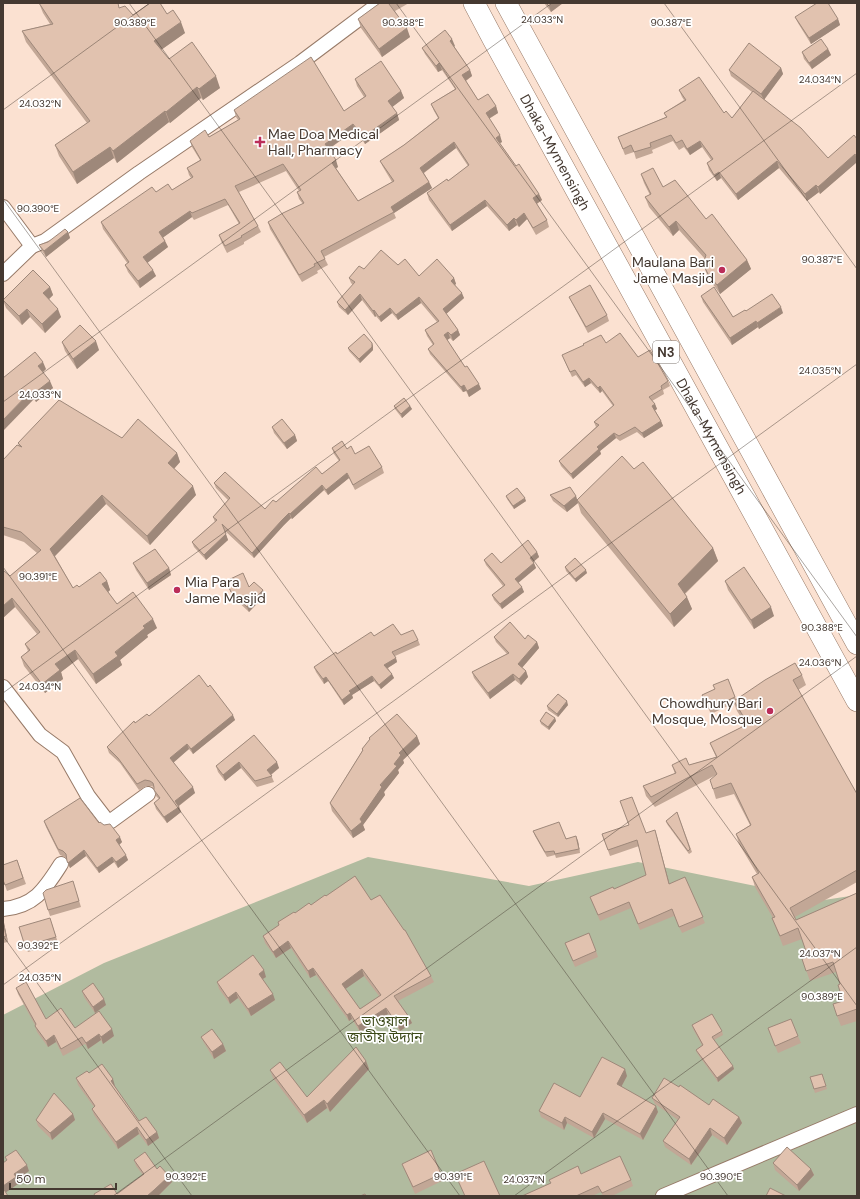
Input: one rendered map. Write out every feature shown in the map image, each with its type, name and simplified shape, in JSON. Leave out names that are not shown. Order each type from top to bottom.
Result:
[{"type":"highway","name":"Dhaka-Mymensingh","points":[[474,3],[857,701]]},
{"type":"highway","name":"Dhaka-Mymensingh","points":[[506,3],[857,644]]},
{"type":"lane","points":[[3,274],[32,246],[45,241],[138,173],[300,63],[380,3]]},
{"type":"lane","points":[[3,207],[32,246]]},
{"type":"lane","points":[[3,687],[40,735],[63,752],[88,796],[108,822],[148,794]]},
{"type":"lane","points":[[3,909],[14,908],[32,900],[46,887],[61,864]]},
{"type":"lane","points":[[663,1196],[857,1114]]},
{"type":"green space","name":"ভাওয়াল জাতীয় উদ্যান","points":[[368,857],[529,886],[638,862],[824,900],[857,895],[857,1196],[3,1196],[3,1015],[104,963]]},
{"type":"building","points":[[39,3],[118,3],[119,8],[125,6],[133,15],[150,3],[160,3],[167,14],[173,10],[181,22],[154,41],[169,59],[192,42],[216,76],[199,89],[197,87],[113,151],[110,147],[73,172],[55,145],[90,121],[22,31],[53,24]]},
{"type":"building","points":[[380,3],[391,3],[389,4],[407,28],[379,49],[358,19]]},
{"type":"building","points":[[817,3],[828,3],[838,19],[809,38],[795,17]]},
{"type":"building","points":[[445,30],[452,39],[450,41],[470,70],[462,75],[478,100],[488,94],[496,106],[486,113],[500,135],[496,138],[516,166],[519,164],[539,194],[533,198],[547,220],[533,228],[524,213],[516,220],[514,218],[507,225],[485,200],[450,225],[427,193],[447,179],[448,181],[469,165],[454,142],[420,168],[429,182],[391,207],[394,212],[321,251],[325,259],[314,264],[315,266],[299,275],[268,222],[304,203],[297,192],[301,190],[283,164],[235,186],[258,226],[241,236],[242,237],[225,246],[219,235],[240,223],[225,199],[192,213],[190,211],[159,232],[165,241],[143,257],[153,270],[138,281],[125,265],[129,262],[101,222],[152,187],[156,192],[168,184],[172,190],[193,177],[187,168],[201,160],[190,141],[205,130],[209,137],[240,119],[234,110],[311,57],[344,111],[366,96],[355,79],[381,61],[401,91],[388,101],[397,113],[363,137],[353,124],[325,144],[336,160],[332,163],[358,201],[394,181],[380,161],[404,145],[439,118],[431,104],[456,89],[439,63],[436,66],[422,48]]},
{"type":"building","points":[[821,39],[828,49],[809,63],[802,52]]},
{"type":"building","points":[[749,43],[781,68],[761,94],[729,70]]},
{"type":"building","points":[[699,77],[724,113],[726,111],[732,118],[753,91],[801,128],[828,158],[854,135],[857,139],[857,157],[855,154],[818,187],[816,185],[805,194],[777,161],[736,194],[719,172],[714,175],[707,163],[713,159],[700,141],[687,149],[682,140],[676,143],[671,135],[650,143],[651,147],[634,152],[631,145],[623,149],[618,137],[667,117],[664,113],[686,100],[679,90]]},
{"type":"building","points":[[653,168],[663,187],[675,180],[706,219],[712,214],[747,260],[717,285],[708,274],[703,264],[706,255],[676,221],[669,227],[645,197],[651,194],[641,174]]},
{"type":"building","points":[[65,229],[68,232],[44,251],[39,245],[48,242]]},
{"type":"building","points":[[381,250],[398,265],[405,259],[419,276],[437,259],[454,278],[451,281],[462,293],[443,309],[458,330],[451,335],[448,332],[444,335],[465,367],[467,366],[479,384],[467,391],[464,385],[461,387],[428,349],[434,344],[425,330],[439,321],[419,297],[396,315],[390,308],[379,317],[360,294],[345,310],[337,302],[355,282],[349,278],[359,266],[364,269]]},
{"type":"building","points":[[33,270],[50,287],[43,293],[58,309],[42,324],[27,309],[19,316],[3,300]]},
{"type":"building","points":[[590,285],[607,315],[586,327],[569,297]]},
{"type":"building","points":[[714,287],[733,317],[745,310],[746,311],[772,294],[781,307],[757,323],[756,321],[730,338],[701,296]]},
{"type":"building","points":[[80,325],[96,341],[73,359],[62,342]]},
{"type":"building","points":[[620,333],[638,357],[650,350],[668,381],[661,386],[662,389],[649,397],[655,404],[652,406],[661,421],[642,433],[635,427],[619,436],[614,433],[597,447],[599,449],[571,474],[559,461],[599,425],[594,422],[614,405],[600,386],[598,388],[589,378],[583,382],[575,370],[570,372],[562,355],[601,335],[606,343]]},
{"type":"building","points":[[364,334],[372,343],[372,347],[359,359],[348,348]]},
{"type":"building","points":[[35,352],[43,362],[38,366],[50,381],[33,394],[31,391],[3,420],[3,378]]},
{"type":"building","points":[[404,398],[410,406],[401,414],[394,406]]},
{"type":"building","points":[[59,400],[122,438],[138,419],[177,453],[168,463],[193,486],[147,536],[102,495],[50,549],[73,588],[77,585],[79,587],[100,572],[107,581],[102,584],[117,604],[133,592],[153,619],[143,626],[145,628],[115,652],[118,656],[93,674],[75,650],[55,664],[60,670],[42,684],[21,657],[30,650],[25,644],[40,632],[12,598],[3,606],[3,570],[10,576],[41,550],[21,532],[3,527],[3,460],[17,445],[22,447],[18,443]]},
{"type":"building","points":[[282,419],[295,435],[284,443],[272,427]]},
{"type":"building","points":[[342,441],[347,449],[351,446],[355,454],[369,446],[382,467],[353,485],[347,473],[326,490],[322,485],[290,514],[289,513],[252,553],[222,524],[226,534],[204,555],[192,542],[217,520],[213,517],[230,498],[214,483],[225,472],[265,509],[273,500],[276,502],[316,467],[322,474],[340,460],[332,448]]},
{"type":"building","points":[[622,456],[634,469],[643,462],[713,548],[678,584],[687,597],[670,614],[577,500]]},
{"type":"building","points":[[570,487],[576,496],[564,506],[550,495]]},
{"type":"building","points":[[517,488],[525,498],[513,506],[506,496]]},
{"type":"building","points":[[528,540],[537,552],[530,558],[534,563],[515,579],[522,587],[500,604],[492,595],[505,585],[484,560],[492,553],[501,563]]},
{"type":"building","points":[[155,549],[169,568],[147,583],[133,563]]},
{"type":"building","points":[[575,558],[586,570],[575,579],[565,567]]},
{"type":"building","points":[[744,567],[771,607],[751,620],[725,581]]},
{"type":"building","points":[[243,573],[249,587],[254,582],[263,590],[247,607],[231,592],[226,581]]},
{"type":"building","points":[[510,622],[525,639],[528,635],[537,642],[518,664],[526,671],[519,679],[513,674],[488,693],[472,672],[509,653],[494,637]]},
{"type":"building","points":[[393,624],[401,635],[413,630],[418,640],[392,652],[396,658],[384,665],[392,674],[379,685],[372,676],[349,691],[351,693],[342,700],[326,677],[323,679],[314,667],[336,652],[337,654],[371,632],[374,636]]},
{"type":"building","points":[[795,663],[802,675],[793,680],[857,794],[857,870],[790,908],[796,920],[857,893],[857,1009],[837,1016],[833,1004],[843,1001],[838,985],[840,984],[833,962],[806,971],[802,959],[808,957],[798,928],[780,936],[772,918],[775,917],[752,877],[759,873],[736,834],[751,825],[731,783],[713,789],[710,780],[717,774],[712,765],[651,797],[643,786],[676,773],[672,765],[686,758],[689,765],[717,757],[710,743],[748,724],[734,701],[765,680]]},
{"type":"building","points":[[199,675],[208,687],[210,685],[233,715],[191,749],[187,744],[170,758],[193,787],[175,801],[179,807],[164,817],[154,803],[160,798],[154,790],[153,783],[145,780],[137,784],[118,758],[107,747],[134,721],[135,723],[147,714],[149,716]]},
{"type":"building","points":[[728,679],[735,697],[709,709],[702,695],[715,689],[713,685]]},
{"type":"building","points":[[558,694],[567,701],[557,714],[547,706]]},
{"type":"building","points":[[546,712],[555,718],[548,727],[540,721]]},
{"type":"building","points":[[397,714],[417,736],[399,753],[401,755],[394,764],[397,766],[380,785],[382,787],[360,819],[362,822],[351,831],[330,803],[363,750],[362,749],[370,739],[369,738]]},
{"type":"building","points":[[254,735],[277,762],[267,770],[272,776],[255,781],[239,762],[223,775],[216,766]]},
{"type":"building","points":[[632,797],[646,833],[655,830],[669,884],[685,877],[703,917],[679,927],[672,909],[638,924],[629,902],[598,915],[590,897],[613,887],[614,889],[646,875],[637,840],[608,850],[602,834],[629,825],[620,801]]},
{"type":"building","points":[[80,798],[99,823],[100,822],[104,825],[110,824],[120,837],[116,840],[126,855],[116,862],[112,857],[97,868],[84,850],[68,863],[66,854],[58,849],[44,821]]},
{"type":"building","points":[[677,812],[690,849],[688,851],[666,821]]},
{"type":"building","points":[[559,822],[566,839],[576,836],[579,849],[555,854],[554,851],[545,852],[533,831]]},
{"type":"building","points":[[17,860],[23,878],[5,885],[3,880],[3,865]]},
{"type":"building","points":[[355,876],[371,900],[380,895],[405,930],[431,976],[394,996],[409,1017],[398,1025],[386,1008],[358,1026],[350,1013],[347,1015],[313,968],[308,971],[288,941],[273,952],[263,936],[279,925],[278,922],[294,912],[295,913],[309,903],[311,905],[325,895],[326,896]],"holes":[[[362,969],[381,995],[360,1009],[342,984]]]},
{"type":"building","points":[[73,881],[79,901],[48,910],[43,893],[46,890]]},
{"type":"building","points":[[50,918],[56,937],[25,946],[19,927]]},
{"type":"building","points":[[3,922],[6,936],[3,937]]},
{"type":"building","points":[[589,933],[596,951],[573,961],[565,943]]},
{"type":"building","points":[[253,955],[264,970],[259,974],[273,994],[248,1009],[236,992],[228,998],[217,982]]},
{"type":"building","points":[[26,982],[46,1019],[61,1008],[75,1028],[99,1011],[112,1029],[101,1037],[99,1034],[86,1043],[82,1037],[61,1049],[54,1035],[46,1041],[35,1026],[36,1024],[16,988]]},
{"type":"building","points":[[93,983],[104,999],[93,1007],[82,991]]},
{"type":"building","points":[[712,1014],[722,1031],[712,1037],[733,1066],[717,1078],[696,1050],[703,1045],[692,1025]]},
{"type":"building","points":[[791,1019],[798,1036],[775,1046],[768,1028]]},
{"type":"building","points":[[212,1029],[223,1044],[212,1052],[201,1037]]},
{"type":"building","points":[[356,1047],[366,1061],[327,1104],[324,1100],[304,1115],[270,1070],[280,1062],[307,1097]]},
{"type":"building","points":[[602,1057],[625,1069],[617,1084],[656,1106],[640,1134],[603,1113],[592,1132],[565,1117],[562,1123],[539,1111],[554,1083],[580,1097]]},
{"type":"building","points":[[102,1064],[113,1079],[111,1081],[139,1121],[146,1117],[157,1132],[146,1140],[137,1127],[116,1142],[92,1109],[95,1106],[76,1078],[87,1071],[89,1073]]},
{"type":"building","points":[[822,1074],[826,1086],[814,1089],[810,1077]]},
{"type":"building","points":[[664,1078],[679,1087],[680,1085],[709,1105],[713,1099],[739,1117],[724,1138],[710,1128],[689,1159],[663,1141],[680,1117],[652,1098]]},
{"type":"building","points":[[54,1093],[73,1114],[50,1133],[36,1120]]},
{"type":"building","points":[[787,1147],[811,1169],[797,1185],[773,1163]]},
{"type":"building","points":[[16,1150],[27,1165],[14,1174],[16,1177],[3,1186],[3,1163],[7,1160],[5,1157]]},
{"type":"building","points":[[431,1150],[441,1174],[413,1187],[402,1164]]},
{"type":"building","points":[[145,1152],[157,1169],[160,1166],[169,1176],[154,1190],[147,1196],[95,1196],[94,1194],[111,1184],[117,1194],[144,1174],[134,1160]]},
{"type":"building","points":[[620,1156],[631,1180],[602,1193],[598,1186],[576,1196],[522,1196],[551,1183],[549,1180],[578,1166],[581,1174]]},
{"type":"building","points":[[484,1161],[500,1196],[465,1196],[455,1174]]},
{"type":"building","points":[[3,1188],[8,1196],[3,1196]]},
{"type":"building","points":[[770,1188],[786,1196],[766,1196]]},
{"type":"place","name":"Mae Doa Medical Hall, Pharmacy","points":[[260,142]]},
{"type":"place","name":"Maulana Bari Jame Masjid","points":[[722,270]]},
{"type":"place","name":"Mia Para Jame Masjid","points":[[177,590]]},
{"type":"place","name":"Chowdhury Bari Mosque, Mosque","points":[[770,711]]}]
